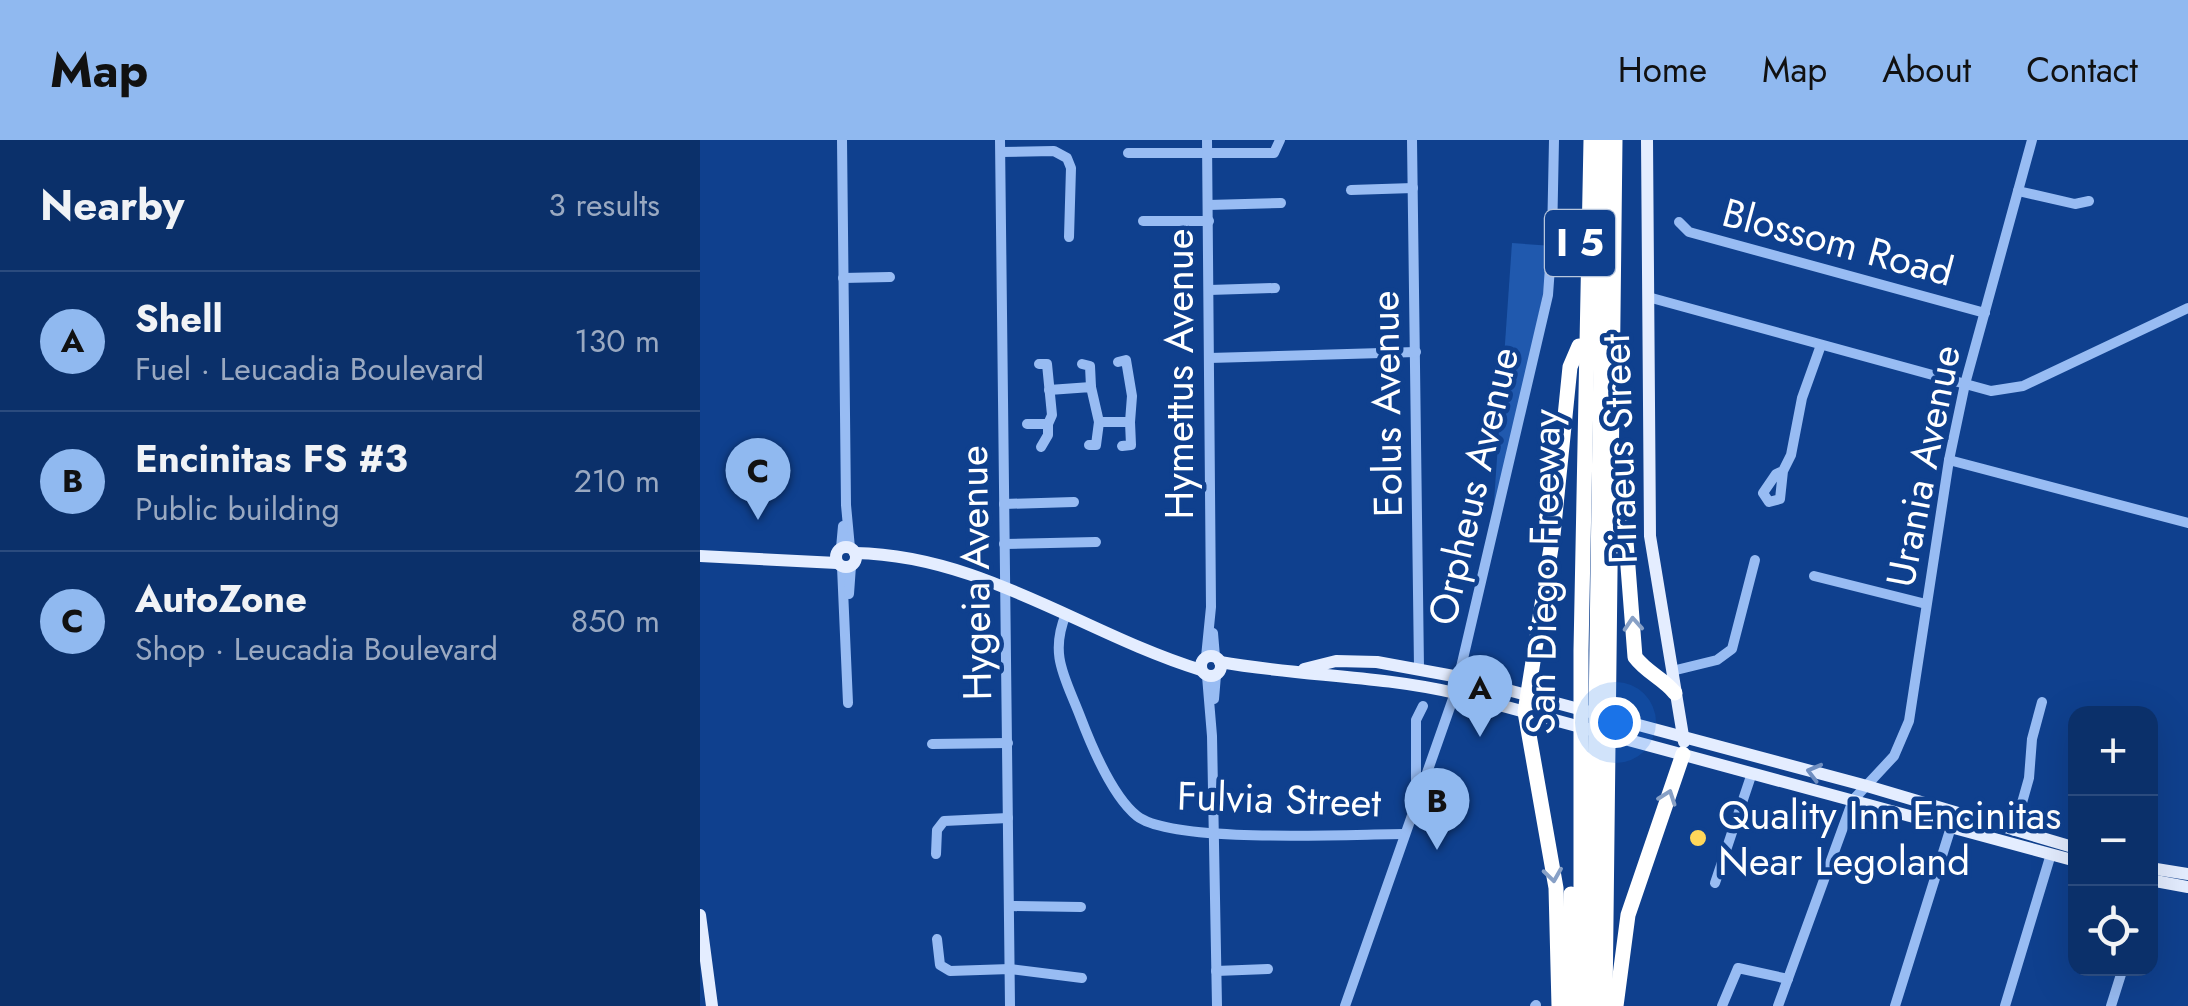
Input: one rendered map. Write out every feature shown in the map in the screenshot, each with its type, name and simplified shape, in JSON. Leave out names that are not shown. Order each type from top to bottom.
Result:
[{"type":"highway","name":"San Diego Freeway","points":[[1570,1006],[1582,140]]},
{"type":"highway","points":[[1581,1006],[1581,688],[1591,140]]},
{"type":"highway","points":[[1592,1006],[1604,140]]},
{"type":"highway","name":"San Diego Freeway","points":[[1605,1006],[1615,140]]},
{"type":"highway","points":[[1558,1006],[1556,888],[1526,704],[1553,535],[1570,367],[1579,346]]},
{"type":"highway","points":[[1612,371],[1636,657],[1645,671],[1665,680],[1676,693]]},
{"type":"highway","points":[[1645,671],[1672,671]]},
{"type":"highway","points":[[1616,1006],[1628,915],[1683,746]]},
{"type":"main road","name":"Piraeus Street","points":[[1647,140],[1650,536],[1683,746]]},
{"type":"main road","points":[[700,556],[894,557],[949,566],[1006,585],[1163,655],[1211,666],[1302,670],[1416,684],[1526,704],[1550,702],[1642,726],[1752,772],[1860,793],[1952,827],[2068,859]]},
{"type":"main road","points":[[1302,670],[1336,661],[1419,668],[1459,677],[1526,704],[1545,718],[1638,742],[1683,746],[2068,846]]},
{"type":"main road","points":[[2158,869],[2188,874]]},
{"type":"main road","points":[[2158,881],[2188,886]]},
{"type":"main road","points":[[700,915],[712,1006]]},
{"type":"street","points":[[842,140],[848,703]]},
{"type":"street","name":"Hymettus Avenue","points":[[1207,140],[1216,1006]]},
{"type":"street","points":[[1128,154],[1274,154],[1280,140]]},
{"type":"street","name":"Eolus Avenue","points":[[1412,140],[1419,668]]},
{"type":"street","name":"Orpheus Avenue","points":[[1344,1006],[1459,677],[1548,296],[1554,140]]},
{"type":"street","name":"Urania Avenue","points":[[1778,1006],[1860,793],[1904,740],[1965,384],[2032,140]]},
{"type":"street","points":[[1000,146],[1054,151],[1067,158],[1069,238]]},
{"type":"street","name":"Hygeia Avenue","points":[[1000,146],[1010,1006]]},
{"type":"street","points":[[1351,190],[1413,188]]},
{"type":"street","points":[[2018,191],[2075,204],[2090,202]]},
{"type":"street","points":[[1208,205],[1281,203]]},
{"type":"street","points":[[1143,221],[1208,221]]},
{"type":"street","name":"Blossom Road","points":[[1678,222],[1689,232],[1984,313]]},
{"type":"street","points":[[843,278],[890,277]]},
{"type":"street","points":[[1209,290],[1275,288]]},
{"type":"street","points":[[1648,297],[1991,390],[2023,386],[2188,308]]},
{"type":"street","points":[[1782,471],[1791,455],[1802,398],[1821,345]]},
{"type":"street","points":[[1209,358],[1416,352]]},
{"type":"street","points":[[1118,362],[1126,360],[1132,396],[1131,445],[1122,446]]},
{"type":"street","points":[[1039,364],[1047,364],[1052,415],[1041,447]]},
{"type":"street","points":[[1082,364],[1090,366],[1099,422],[1096,446],[1089,444]]},
{"type":"street","points":[[1050,390],[1091,388]]},
{"type":"street","points":[[1099,422],[1130,422]]},
{"type":"street","points":[[1027,424],[1048,424]]},
{"type":"street","points":[[1949,460],[2188,523]]},
{"type":"street","points":[[1004,504],[1074,502]]},
{"type":"street","points":[[1004,544],[1096,542]]},
{"type":"street","points":[[1672,671],[1718,660],[1732,648],[1754,560]]},
{"type":"street","points":[[1814,576],[1926,604]]},
{"type":"street","name":"Fulvia Street","points":[[1066,614],[1056,646],[1060,665],[1093,751],[1136,815],[1153,824],[1214,834],[1404,834]]},
{"type":"street","points":[[2014,831],[2029,778],[2032,739],[2042,702]]},
{"type":"street","points":[[1416,802],[1416,720],[1423,706]]},
{"type":"street","points":[[932,744],[1008,743]]},
{"type":"street","points":[[1715,883],[1752,772]]},
{"type":"street","points":[[936,854],[937,830],[944,821],[1008,818]]},
{"type":"street","points":[[1896,1006],[1952,827]]},
{"type":"street","points":[[2005,1006],[2051,854]]},
{"type":"street","points":[[1009,906],[1082,907]]},
{"type":"street","points":[[937,940],[942,968],[1010,969],[1082,978]]},
{"type":"street","points":[[1722,1006],[1738,968],[1788,979]]},
{"type":"street","points":[[1216,970],[1268,970]]},
{"type":"street","points":[[2111,1006],[2120,976]]},
{"type":"shaded area","points":[[1512,243],[1553,246],[1491,545]]},
{"type":"place","name":"AutoZone","points":[[758,520]]},
{"type":"place","name":"Shell","points":[[1480,737]]},
{"type":"place","name":"Quality Inn Encinitas Near Legoland","points":[[1698,838]]},
{"type":"place","name":"Encinitas FS #3","points":[[1437,850]]}]
